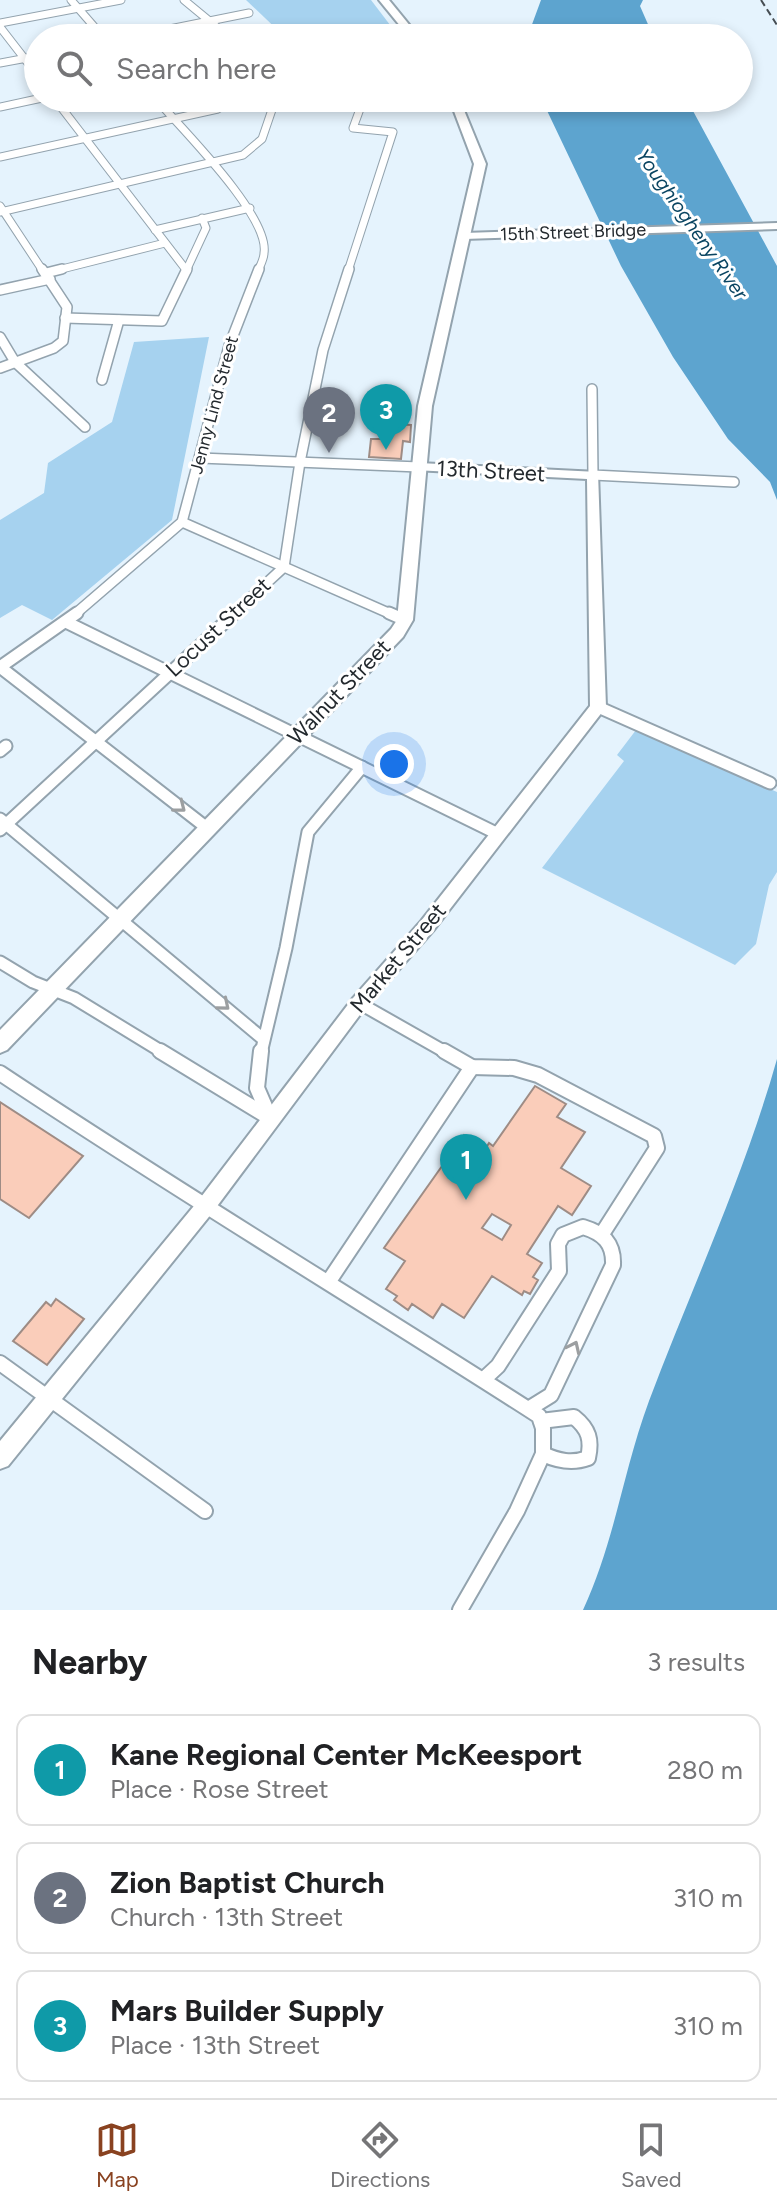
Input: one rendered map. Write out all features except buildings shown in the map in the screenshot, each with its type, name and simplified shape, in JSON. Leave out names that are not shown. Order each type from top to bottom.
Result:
[{"type":"main road","points":[[384,0],[404,24]]},
{"type":"main road","name":"Walnut Street","points":[[0,1044],[397,633],[405,620],[419,467],[433,364],[480,164],[460,112]]},
{"type":"main road","points":[[469,215],[478,223],[499,232]]},
{"type":"main road","name":"15th Street Bridge","points":[[464,236],[499,232],[777,226]]},
{"type":"main road","name":"13th Street","points":[[419,467],[593,475]]},
{"type":"main road","points":[[593,475],[598,707]]},
{"type":"main road","name":"Market Street","points":[[0,1458],[205,1207],[359,1003],[427,926],[598,707]]},
{"type":"street","points":[[71,0],[92,24]]},
{"type":"street","points":[[0,63],[24,59],[0,25],[121,0]]},
{"type":"street","points":[[184,0],[213,24]]},
{"type":"street","points":[[194,24],[249,13]]},
{"type":"street","points":[[0,107],[24,102]]},
{"type":"street","points":[[64,112],[187,271]]},
{"type":"street","name":"Jenny Lind Street","points":[[167,112],[250,208],[261,231],[265,252],[229,346],[182,522]]},
{"type":"street","points":[[0,157],[206,112]]},
{"type":"street","points":[[0,368],[54,348],[63,341],[67,307],[1,209],[210,163],[256,149],[272,112]]},
{"type":"street","name":"Locust Street","points":[[2,824],[284,567],[300,462],[323,350],[393,132],[353,128],[359,112]]},
{"type":"street","points":[[155,230],[250,208]]},
{"type":"street","points":[[65,318],[162,321],[206,228],[202,218]]},
{"type":"street","points":[[0,290],[165,243]]},
{"type":"street","points":[[102,380],[119,320]]},
{"type":"street","points":[[0,337],[15,362],[85,427]]},
{"type":"street","points":[[592,389],[593,475]]},
{"type":"street","name":"13th Street","points":[[200,458],[419,467]]},
{"type":"street","name":"13th Street","points":[[593,475],[734,482]]},
{"type":"street","points":[[207,828],[0,667],[66,622],[182,522],[405,620]]},
{"type":"street","points":[[66,622],[498,834]]},
{"type":"street","points":[[598,707],[770,783]]},
{"type":"street","points":[[270,1118],[257,1088],[262,1038],[286,948],[308,832],[362,767]]},
{"type":"street","points":[[2,824],[262,1038]]},
{"type":"street","points":[[0,962],[52,990],[74,998],[270,1118]]},
{"type":"street","points":[[359,1003],[472,1067],[514,1068],[538,1075],[654,1136],[657,1148],[602,1234]]},
{"type":"street","points":[[329,1281],[472,1067]]},
{"type":"street","points":[[0,1073],[205,1207],[530,1408],[541,1421],[543,1454],[517,1511],[460,1610]]},
{"type":"street","points":[[484,1379],[498,1366],[559,1271],[558,1244],[563,1235],[583,1227],[602,1234],[611,1243],[615,1255],[613,1265],[551,1395],[530,1408]]},
{"type":"street","points":[[0,1363],[205,1511]]},
{"type":"street","points":[[541,1421],[574,1417],[587,1426],[592,1443],[588,1458],[578,1462],[558,1461],[543,1454]]},
{"type":"shaded area","points":[[246,0],[371,0],[389,24],[271,24]]},
{"type":"shaded area","points":[[209,337],[172,520],[52,620],[22,605],[0,618],[0,520],[44,493],[48,463],[112,422],[134,342]]},
{"type":"shaded area","points":[[636,730],[777,792],[777,872],[769,885],[756,944],[735,965],[542,868],[624,761],[617,755]]},
{"type":"water","points":[[541,0],[643,0],[640,6],[648,24],[532,24]]},
{"type":"water","name":"Youghiogheny River","points":[[548,112],[694,112],[777,266],[777,500],[770,482],[728,439],[673,357],[621,266]]},
{"type":"water","points":[[777,1059],[777,1610],[583,1610],[603,1558],[649,1401],[733,1189]]},
{"type":"railway","points":[[761,0],[777,25]]},
{"type":"place","name":"Mars Builder Supply","points":[[386,450]]},
{"type":"place","name":"Zion Baptist Church","points":[[329,453]]},
{"type":"place","name":"Kane Regional Center McKeesport","points":[[466,1200]]}]
